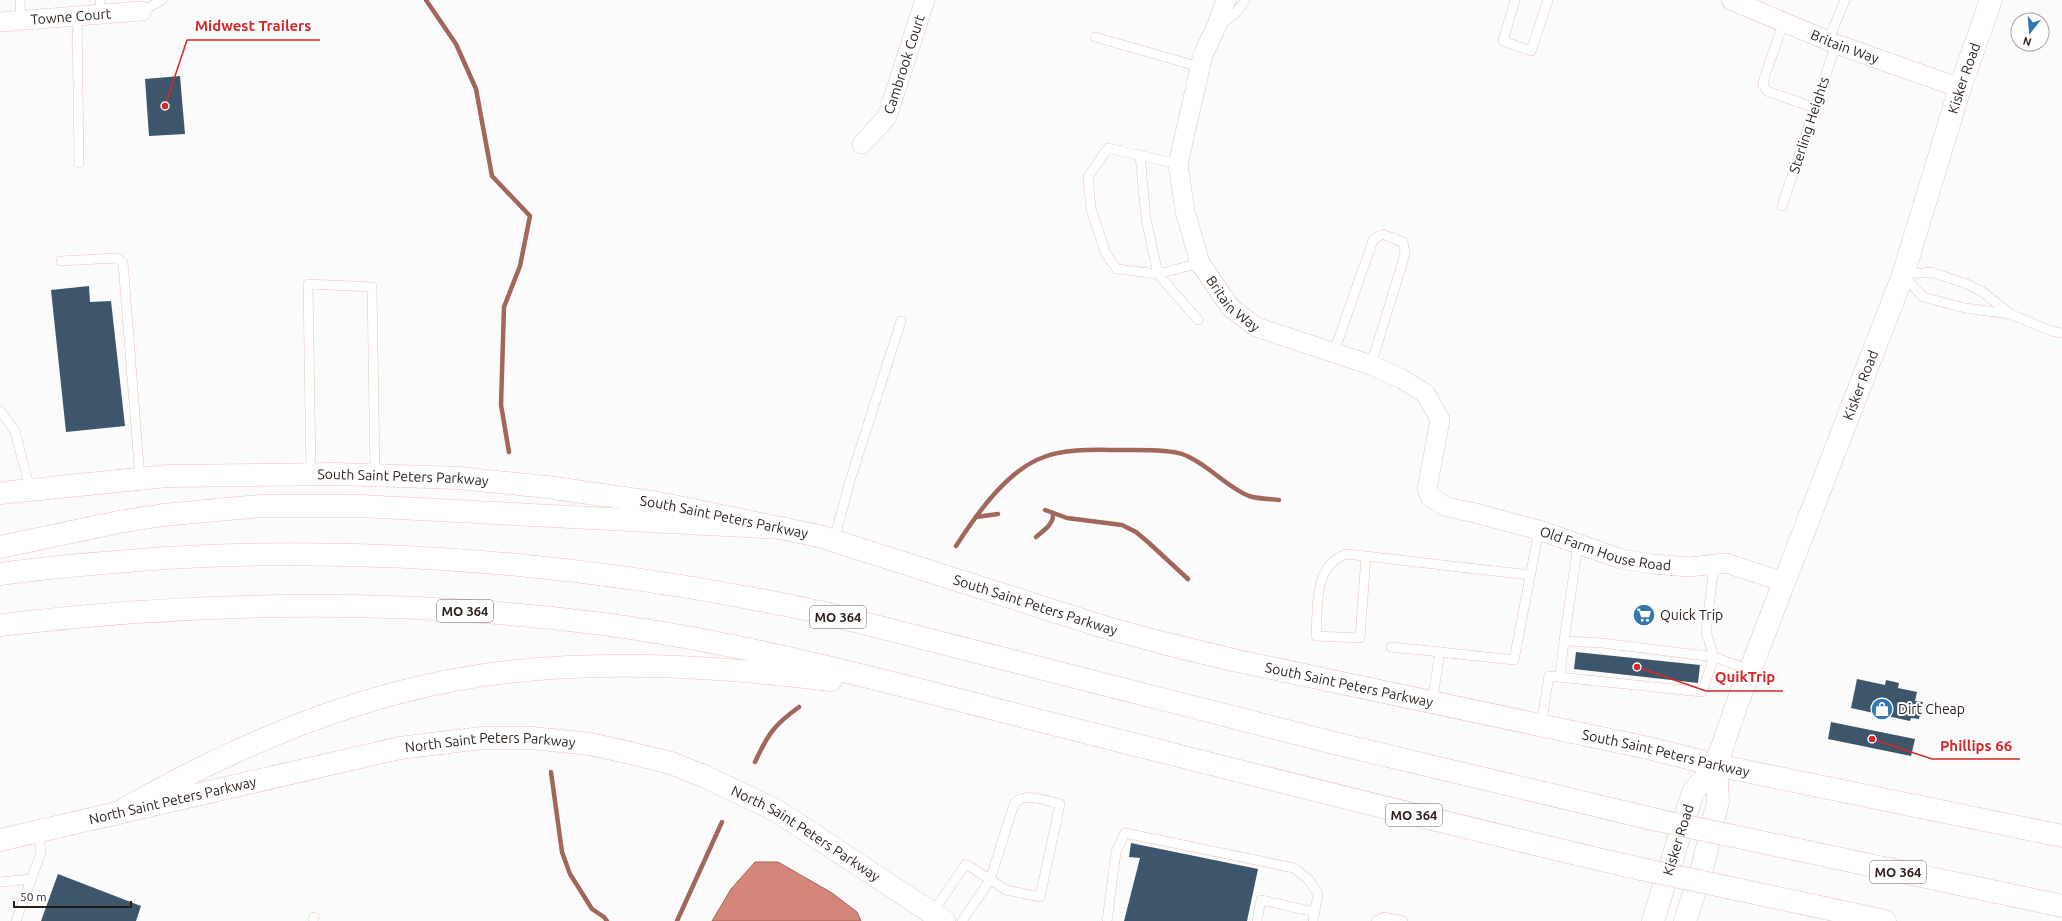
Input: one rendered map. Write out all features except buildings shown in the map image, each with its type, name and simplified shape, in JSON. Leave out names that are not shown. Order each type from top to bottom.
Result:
[{"type":"main road","name":"Kisker Road","points":[[1653,921],[1693,792],[1716,765],[1784,582],[1903,275],[1960,88],[1991,0]]},
{"type":"main road","name":"South Saint Peters Parkway","points":[[0,493],[140,478],[254,473],[375,474],[459,478],[547,487],[658,503],[782,528],[834,541],[1090,622],[1163,643],[1232,660],[1432,702],[1716,765],[2062,836]]},
{"type":"main road","points":[[0,547],[104,525],[156,516],[267,506],[360,506],[782,528]]},
{"type":"main road","name":"MO 364","points":[[0,574],[113,562],[205,556],[336,554],[399,555],[491,561],[576,570],[668,583],[751,597],[824,613],[1338,744],[1657,820],[2062,906]]},
{"type":"main road","name":"MO 364","points":[[0,625],[84,615],[229,606],[368,605],[472,611],[605,624],[686,637],[770,654],[923,691],[1388,809],[1641,869],[1885,921]]},
{"type":"main road","points":[[116,814],[176,779],[218,759],[323,715],[392,694],[498,673],[585,666],[685,666],[780,674],[923,691]]},
{"type":"main road","name":"North Saint Peters Parkway","points":[[0,840],[400,748],[482,738],[532,738],[590,744],[671,763],[732,788],[777,811],[938,917]]},
{"type":"main road","name":"Kisker Road","points":[[1685,921],[1702,869],[1718,801],[1716,765]]},
{"type":"street","name":"Cambrook Court","points":[[862,144],[887,118],[925,0]]},
{"type":"street","name":"Britain Way","points":[[1226,0],[1217,25],[1203,55],[1178,164],[1185,211],[1200,263],[1230,307],[1256,327],[1371,365],[1402,379],[1426,394],[1440,420],[1427,489],[1430,497]]},
{"type":"street","name":"Britain Way","points":[[1731,0],[1832,42],[1960,88]]},
{"type":"street","name":"Towne Court","points":[[0,22],[77,16],[100,7],[142,12]]},
{"type":"street","name":"Old Farm House Road","points":[[1430,497],[1447,507],[1539,530],[1622,559],[1652,564],[1689,567],[1726,563],[1784,582]]},
{"type":"lane","points":[[20,0],[20,21]]},
{"type":"lane","points":[[142,12],[162,0]]},
{"type":"lane","points":[[1217,25],[1228,21],[1246,0]]},
{"type":"lane","points":[[1515,0],[1503,41],[1531,51],[1548,0]]},
{"type":"lane","name":"Sterling Heights","points":[[1782,206],[1815,108],[1832,42],[1845,0]]},
{"type":"lane","points":[[77,16],[79,163]]},
{"type":"lane","points":[[1784,22],[1765,75],[1763,85],[1767,91],[1815,108]]},
{"type":"lane","points":[[1095,37],[1200,67]]},
{"type":"lane","points":[[1178,164],[1108,148],[1088,177],[1091,209],[1106,254],[1117,269],[1158,274],[1200,263]]},
{"type":"lane","points":[[1140,155],[1146,219],[1158,274],[1198,320]]},
{"type":"lane","points":[[1334,352],[1373,240],[1382,234],[1403,242],[1405,254],[1371,365]]},
{"type":"lane","points":[[61,261],[116,258],[123,262],[140,478]]},
{"type":"lane","points":[[1903,275],[1931,272],[1967,284],[1983,292],[2010,314]]},
{"type":"lane","points":[[1903,275],[1923,297],[1965,308],[2010,314],[2051,331],[2062,333]]},
{"type":"lane","points":[[311,474],[308,284],[372,287],[375,474]]},
{"type":"lane","points":[[834,541],[849,484],[901,321]]},
{"type":"lane","points":[[0,411],[15,431],[30,489]]},
{"type":"lane","points":[[1391,647],[1514,660],[1529,575],[1539,530]]},
{"type":"lane","points":[[1560,677],[1578,544]]},
{"type":"lane","points":[[1366,556],[1360,638],[1316,636],[1319,586],[1322,577],[1334,560],[1342,555],[1347,554],[1366,556],[1529,575]]},
{"type":"lane","points":[[1541,726],[1549,676],[1702,692],[1714,657],[1706,632],[1714,565]]},
{"type":"lane","points":[[1564,642],[1602,643],[1714,657],[1751,670]]},
{"type":"lane","points":[[1432,702],[1440,652]]},
{"type":"lane","points":[[938,917],[966,864],[990,880],[1006,890],[1040,897],[1060,804],[1024,797],[1018,799],[1014,804],[990,880],[962,921]]},
{"type":"lane","points":[[16,921],[41,852],[38,831]]},
{"type":"lane","points":[[1107,921],[1116,852],[1125,833],[1294,868],[1309,880],[1318,894],[1313,921]]},
{"type":"lane","points":[[0,882],[32,879]]},
{"type":"lane","points":[[1257,921],[1261,900],[1315,912]]},
{"type":"lane","points":[[1376,921],[1384,917],[1403,921]]},
{"type":"shaded area","points":[[755,862],[778,862],[832,893],[857,912],[861,921],[712,921],[731,889]]},
{"type":"waterway","points":[[426,0],[456,44],[476,89],[492,176],[530,216],[520,266],[504,307],[501,405],[509,452]]},
{"type":"waterway","points":[[956,546],[983,508],[1017,472],[1030,463],[1062,452],[1082,450],[1152,450],[1176,452],[1200,463],[1232,487],[1249,496],[1279,500]]},
{"type":"waterway","points":[[1045,510],[1067,518],[1122,525],[1136,532],[1188,579]]},
{"type":"waterway","points":[[976,517],[998,514]]},
{"type":"waterway","points":[[1036,537],[1050,524],[1053,514]]},
{"type":"waterway","points":[[755,762],[772,731],[783,719],[799,707]]},
{"type":"waterway","points":[[551,772],[562,852],[570,874],[592,909],[604,917],[607,921]]},
{"type":"waterway","points":[[677,921],[722,822]]},
{"type":"place","name":"Midwest Trailers","points":[[165,106]]},
{"type":"place","name":"Quick Trip","points":[[1644,615]]},
{"type":"place","name":"QuikTrip","points":[[1637,667]]},
{"type":"place","name":"Dirt Cheap","points":[[1882,709]]},
{"type":"place","name":"Phillips 66","points":[[1872,739]]}]
